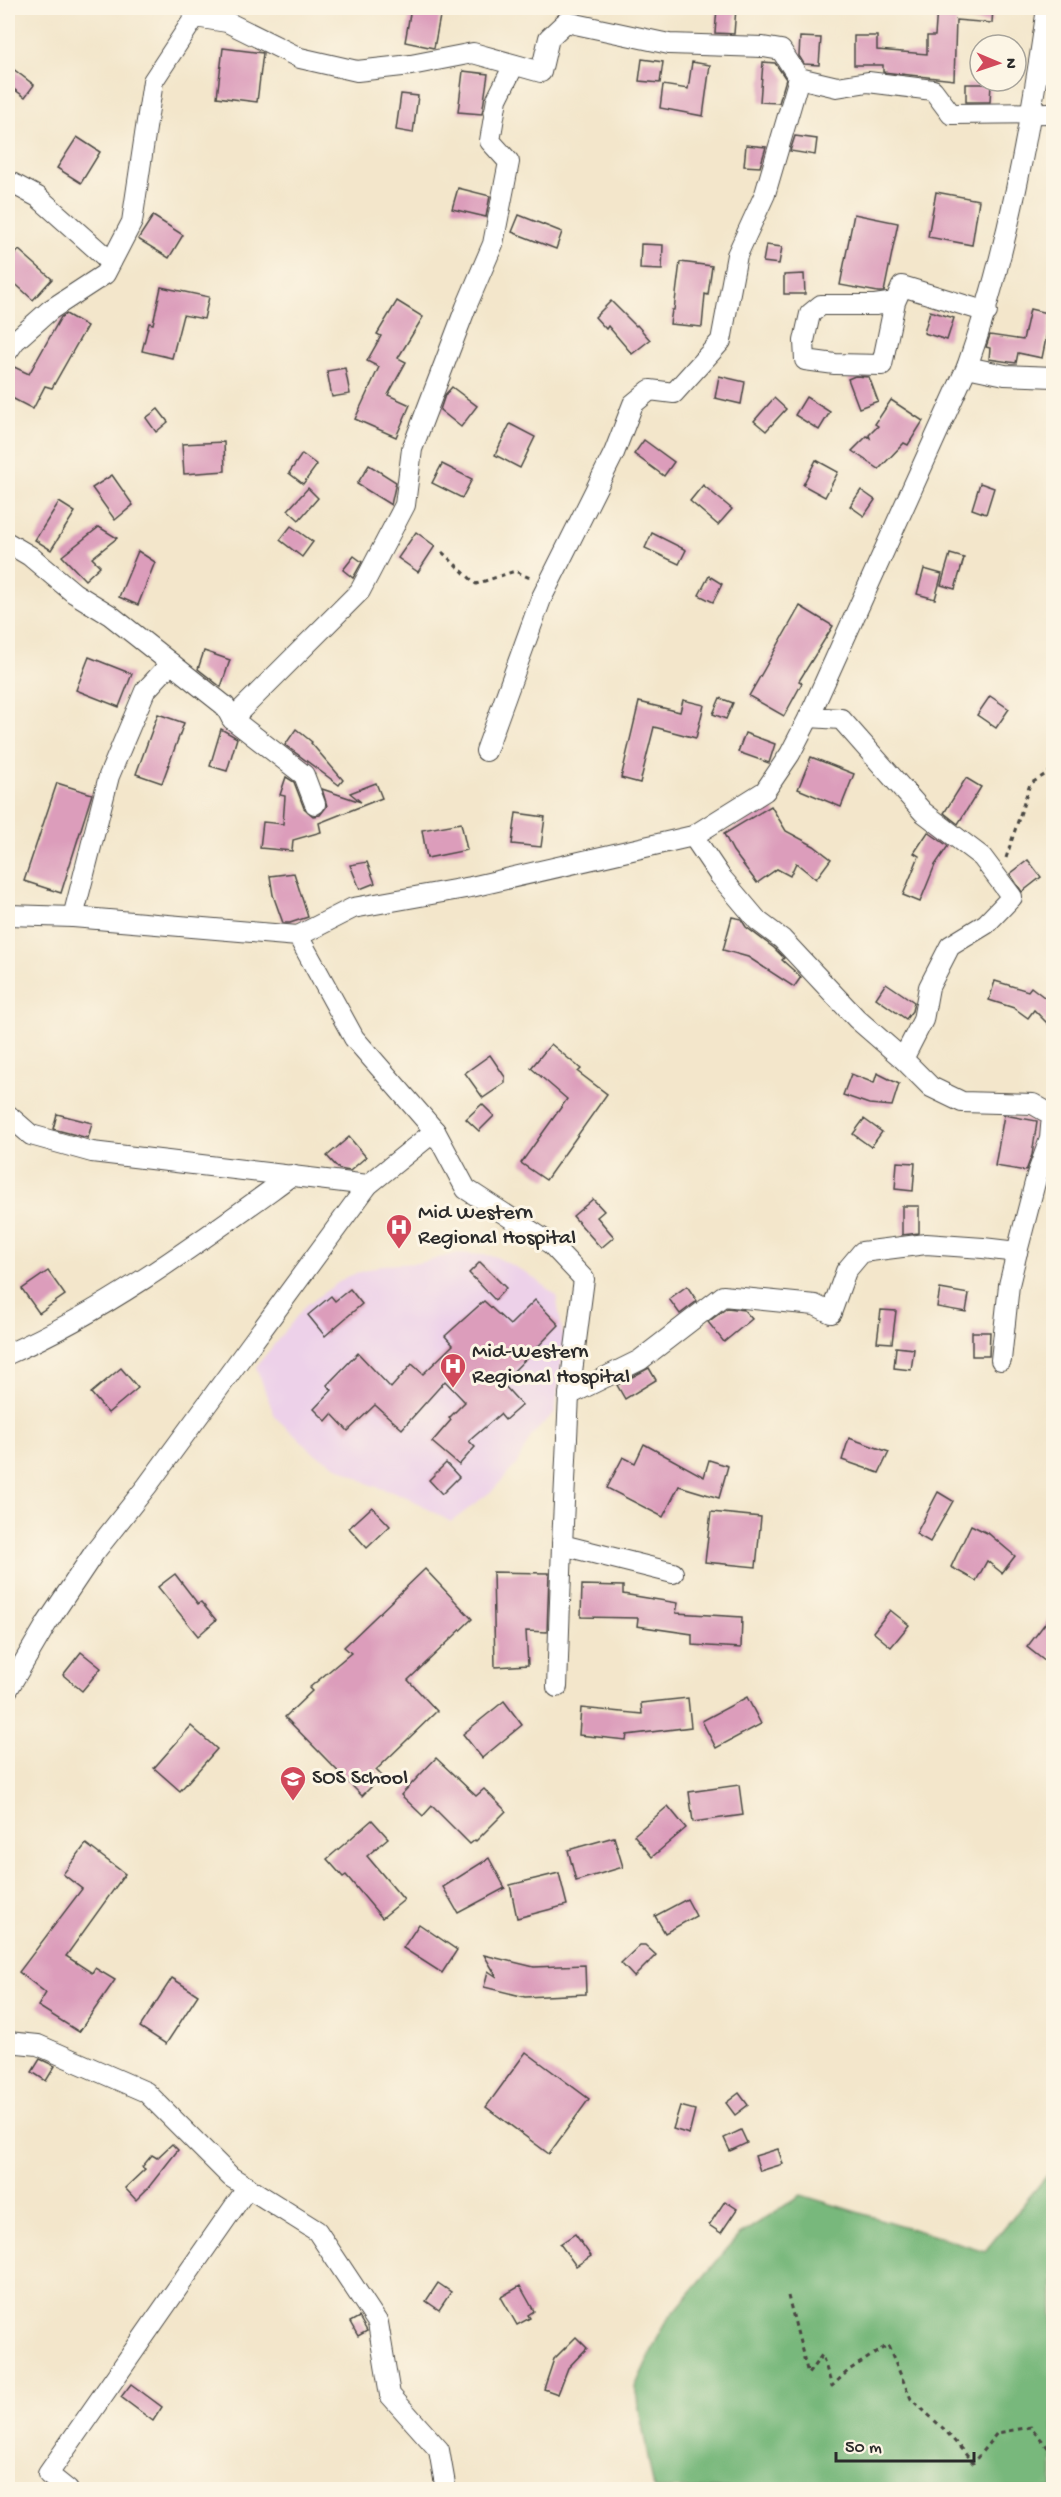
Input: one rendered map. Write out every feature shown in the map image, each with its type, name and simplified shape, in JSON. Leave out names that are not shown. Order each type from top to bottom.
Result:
[{"type":"street","points":[[8,915],[73,917],[298,936],[353,908],[471,887],[693,836],[765,791],[790,754],[809,717],[967,367],[987,312],[1032,114],[1047,8]]},
{"type":"street","points":[[8,351],[15,341],[50,310],[105,274],[132,222],[153,81],[196,12],[227,22],[300,58],[357,71],[411,65],[473,53],[541,72],[549,38],[566,22],[669,44],[781,50],[799,78],[837,87],[868,82],[933,90],[951,114],[1053,113]]},
{"type":"street","points":[[232,719],[360,591],[405,505],[412,449],[466,307],[493,244],[509,162],[490,141],[496,99],[514,65]]},
{"type":"street","points":[[486,751],[547,587],[614,453],[633,404],[650,390],[674,393],[722,340],[737,255],[765,194],[799,78]]},
{"type":"street","points":[[8,181],[38,197],[111,262]]},
{"type":"street","points":[[895,302],[875,305],[821,305],[810,314],[804,341],[805,360],[835,364],[882,364],[895,302],[902,286],[987,312]]},
{"type":"street","points":[[967,367],[1005,375],[1053,377]]},
{"type":"street","points":[[8,543],[30,556],[74,593],[110,615],[225,706],[232,719],[304,775],[315,804]]},
{"type":"street","points":[[73,917],[109,776],[145,691],[171,663]]},
{"type":"street","points":[[809,717],[841,719],[923,812],[982,857],[1012,897],[986,924],[950,946],[929,987],[923,1020],[903,1059]]},
{"type":"street","points":[[693,836],[720,876],[758,921],[782,939],[857,1019],[931,1087],[962,1102],[1033,1104],[1052,1115],[1050,1139],[1037,1175],[1009,1285],[1001,1360]]},
{"type":"street","points":[[298,936],[354,1038],[435,1131],[466,1189],[551,1244],[584,1279],[569,1395],[556,1687]]},
{"type":"street","points":[[8,1115],[32,1136],[92,1152],[368,1185]]},
{"type":"street","points":[[8,1689],[47,1623],[94,1553],[147,1486],[368,1185],[435,1131]]},
{"type":"street","points":[[8,1354],[52,1335],[181,1254],[292,1175]]},
{"type":"street","points":[[569,1395],[640,1360],[723,1296],[815,1305],[831,1313],[846,1271],[862,1252],[926,1244],[1017,1252]]},
{"type":"street","points":[[562,1545],[674,1574]]},
{"type":"street","points":[[8,2043],[38,2045],[146,2092],[231,2176],[317,2230],[378,2323],[390,2395],[439,2450],[446,2490]]},
{"type":"street","points":[[68,2490],[48,2474],[248,2187]]},
{"type":"path","points":[[442,552],[476,584],[515,571],[547,587]]},
{"type":"path","points":[[999,879],[1030,784],[1053,769]]},
{"type":"path","points":[[788,2296],[808,2374],[822,2355],[832,2386],[849,2370],[888,2345],[911,2399],[945,2430],[973,2463],[997,2433],[1031,2427],[1053,2455]]},
{"type":"shaded area","name":"Mid-Western Regional Hospital","points":[[458,1253],[494,1256],[527,1273],[556,1295],[564,1342],[555,1412],[532,1435],[516,1465],[493,1490],[451,1522],[409,1498],[371,1485],[314,1453],[275,1417],[256,1367],[305,1306],[346,1277],[381,1265],[419,1263]],"holes":[[[350,1289],[362,1304],[351,1313],[339,1298]],[[484,1301],[516,1336],[446,1336]],[[358,1353],[376,1373],[348,1364]],[[342,1369],[343,1369],[340,1397],[327,1385]],[[328,1395],[326,1421],[314,1409]],[[367,1397],[375,1406],[347,1431],[340,1422]]]},
{"type":"green space","points":[[1053,2168],[1053,2489],[654,2489],[635,2387],[664,2324],[738,2236],[801,2195],[985,2251]]},
{"type":"building","points":[[411,8],[441,11],[434,48],[405,42]]},
{"type":"building","points":[[717,8],[736,8],[734,34],[715,33]]},
{"type":"building","points":[[937,8],[993,8],[992,23],[956,20],[954,80],[883,72],[883,65],[854,65],[854,36],[877,36],[877,50],[927,54],[927,36],[935,36]]},
{"type":"building","points":[[800,37],[821,38],[819,65],[804,64],[799,56]]},
{"type":"building","points":[[223,48],[263,53],[257,102],[217,97]]},
{"type":"building","points":[[642,59],[663,62],[660,83],[639,81]]},
{"type":"building","points":[[692,62],[710,65],[703,116],[660,108],[663,85],[688,89]]},
{"type":"building","points":[[763,62],[775,63],[786,79],[779,103],[760,102]]},
{"type":"building","points":[[8,65],[34,85],[25,97],[8,85]]},
{"type":"building","points":[[463,71],[488,74],[482,114],[458,112]]},
{"type":"building","points":[[966,84],[968,84],[968,93],[990,93],[990,102],[966,102]]},
{"type":"building","points":[[401,94],[418,96],[413,133],[396,130]]},
{"type":"building","points":[[795,136],[817,139],[815,155],[790,151]]},
{"type":"building","points":[[77,137],[100,152],[81,183],[57,168]]},
{"type":"building","points":[[746,145],[766,147],[760,167],[744,166]]},
{"type":"building","points":[[458,188],[490,196],[486,217],[452,209]]},
{"type":"building","points":[[936,192],[979,200],[972,245],[928,237]]},
{"type":"building","points":[[854,214],[898,223],[884,292],[840,285]]},
{"type":"building","points":[[519,215],[562,232],[556,249],[512,232]]},
{"type":"building","points":[[153,216],[183,235],[169,258],[138,239]]},
{"type":"building","points":[[641,244],[663,245],[662,270],[640,269]]},
{"type":"building","points":[[766,245],[782,247],[779,264],[763,262]]},
{"type":"building","points":[[19,250],[52,279],[33,300],[8,277],[8,262]]},
{"type":"building","points":[[680,262],[712,266],[708,295],[705,294],[702,327],[670,324]]},
{"type":"building","points":[[804,274],[805,294],[784,294],[784,275]]},
{"type":"building","points":[[161,287],[209,297],[204,319],[183,315],[172,358],[142,351],[149,323],[153,324]]},
{"type":"building","points":[[397,301],[423,317],[398,358],[406,362],[388,395],[410,405],[396,437],[355,419],[379,367],[367,361],[381,336],[377,334]]},
{"type":"building","points":[[611,301],[650,340],[632,354],[608,326],[606,329],[595,317]]},
{"type":"building","points":[[1030,309],[1051,314],[1042,358],[1018,353],[1016,363],[989,359],[990,348],[986,347],[990,335],[1023,340]]},
{"type":"building","points":[[930,311],[954,318],[947,340],[924,333]]},
{"type":"building","points":[[66,314],[87,326],[52,388],[45,386],[33,409],[8,396],[8,374],[12,366],[29,374],[61,317]]},
{"type":"building","points":[[345,368],[350,394],[332,397],[327,371]]},
{"type":"building","points":[[719,376],[745,382],[741,404],[715,398]]},
{"type":"building","points":[[855,376],[869,377],[878,401],[859,408],[848,379]]},
{"type":"building","points":[[452,387],[477,406],[461,427],[440,410],[445,395]]},
{"type":"building","points":[[806,397],[830,412],[819,430],[795,415]]},
{"type":"building","points":[[774,398],[786,409],[766,431],[754,421]]},
{"type":"building","points":[[891,400],[923,421],[908,445],[904,443],[879,469],[852,451],[867,436],[870,438],[869,435],[878,426],[875,424]]},
{"type":"building","points":[[158,409],[168,422],[156,432],[146,418]]},
{"type":"building","points":[[510,424],[535,437],[520,468],[495,455]]},
{"type":"building","points":[[644,440],[674,462],[664,476],[634,454]]},
{"type":"building","points":[[224,442],[225,471],[184,474],[182,444]]},
{"type":"building","points":[[302,454],[317,465],[303,484],[289,473]]},
{"type":"building","points":[[816,460],[838,472],[825,497],[803,485]]},
{"type":"building","points":[[442,464],[472,479],[462,498],[432,483]]},
{"type":"building","points":[[369,465],[396,482],[391,505],[357,484]]},
{"type":"building","points":[[112,475],[133,505],[115,520],[92,488]]},
{"type":"building","points":[[980,483],[994,488],[986,514],[972,509]]},
{"type":"building","points":[[703,485],[732,509],[718,525],[690,501]]},
{"type":"building","points":[[308,488],[318,498],[299,520],[288,510]]},
{"type":"building","points":[[861,490],[875,500],[864,516],[850,506]]},
{"type":"building","points":[[59,502],[75,512],[51,550],[35,540]]},
{"type":"building","points":[[291,526],[313,542],[302,557],[280,540]]},
{"type":"building","points":[[99,527],[117,538],[92,558],[100,566],[85,580],[62,556]]},
{"type":"building","points":[[416,532],[435,546],[418,572],[398,558]]},
{"type":"building","points":[[652,533],[686,550],[679,564],[645,548]]},
{"type":"building","points":[[138,551],[155,562],[138,605],[119,597]]},
{"type":"building","points":[[950,554],[964,558],[955,589],[941,585]]},
{"type":"building","points":[[354,556],[362,562],[353,578],[343,570]]},
{"type":"building","points":[[924,569],[942,574],[935,599],[917,594]]},
{"type":"building","points":[[709,576],[722,584],[713,602],[699,595]]},
{"type":"building","points":[[800,606],[833,626],[799,681],[802,683],[784,716],[749,696]]},
{"type":"building","points":[[204,651],[230,660],[221,687],[198,669]]},
{"type":"building","points":[[89,657],[132,674],[119,707],[76,690]]},
{"type":"building","points":[[990,696],[1009,709],[996,728],[977,715]]},
{"type":"building","points":[[720,698],[733,703],[726,719],[713,714]]},
{"type":"building","points":[[683,700],[704,705],[696,738],[654,727],[640,783],[621,778],[639,702],[680,712]]},
{"type":"building","points":[[158,714],[184,723],[162,783],[136,774]]},
{"type":"building","points":[[221,729],[237,738],[227,771],[210,766]]},
{"type":"building","points":[[296,729],[312,742],[343,780],[339,785],[285,745]]},
{"type":"building","points":[[745,733],[775,744],[769,763],[738,752]]},
{"type":"building","points":[[811,757],[854,774],[841,807],[798,789]]},
{"type":"building","points":[[286,777],[294,782],[304,808],[313,816],[320,815],[327,806],[322,789],[361,802],[350,793],[376,783],[382,798],[319,823],[321,832],[293,840],[292,851],[260,848],[263,822],[283,824],[285,796],[280,795]]},
{"type":"building","points":[[966,778],[981,787],[958,824],[944,813]]},
{"type":"building","points":[[57,783],[92,794],[61,893],[24,881]]},
{"type":"building","points":[[771,806],[786,831],[814,846],[831,859],[816,879],[796,863],[790,876],[777,869],[757,883],[733,851],[724,834]]},
{"type":"building","points":[[516,813],[545,817],[541,847],[512,844]]},
{"type":"building","points":[[461,823],[467,850],[427,858],[422,830]]},
{"type":"building","points":[[928,832],[948,846],[935,865],[920,902],[903,895],[919,856],[914,853]]},
{"type":"building","points":[[1028,860],[1041,877],[1022,892],[1010,874]]},
{"type":"building","points":[[367,862],[375,883],[360,889],[350,865]]},
{"type":"building","points":[[294,873],[308,917],[283,923],[273,895],[270,876]]},
{"type":"building","points":[[732,917],[741,919],[746,927],[774,948],[784,958],[782,960],[801,977],[794,987],[748,957],[723,950]]},
{"type":"building","points":[[995,981],[1028,991],[1031,987],[1053,1004],[1053,1029],[1034,1010],[1028,1018],[1014,1008],[989,1000]]},
{"type":"building","points":[[886,983],[914,1002],[912,1011],[906,1019],[876,998]]},
{"type":"building","points":[[551,1044],[581,1069],[578,1072],[607,1094],[546,1180],[521,1163],[567,1099],[531,1068]]},
{"type":"building","points":[[490,1055],[505,1077],[505,1083],[483,1098],[465,1073]]},
{"type":"building","points":[[877,1073],[899,1084],[892,1106],[869,1104],[843,1095],[851,1074],[874,1083]]},
{"type":"building","points":[[482,1104],[494,1116],[479,1131],[466,1119]]},
{"type":"building","points":[[57,1114],[92,1123],[88,1138],[53,1129]]},
{"type":"building","points":[[1004,1115],[1037,1121],[1032,1155],[1026,1171],[995,1166]]},
{"type":"building","points":[[864,1119],[882,1132],[871,1147],[853,1134]]},
{"type":"building","points":[[349,1137],[366,1157],[350,1171],[339,1169],[327,1156]]},
{"type":"building","points":[[897,1162],[915,1163],[913,1191],[895,1189]]},
{"type":"building","points":[[593,1199],[604,1211],[597,1217],[614,1237],[601,1248],[573,1216]]},
{"type":"building","points":[[902,1206],[919,1206],[919,1233],[902,1235]]},
{"type":"building","points":[[480,1262],[506,1288],[495,1300],[469,1273]]},
{"type":"building","points":[[48,1271],[65,1295],[39,1313],[22,1289]]},
{"type":"building","points":[[687,1286],[697,1301],[680,1314],[669,1299]]},
{"type":"building","points":[[350,1289],[362,1304],[325,1336],[308,1315],[331,1296],[335,1301]]},
{"type":"building","points":[[940,1289],[969,1294],[966,1312],[937,1307]]},
{"type":"building","points":[[535,1300],[559,1325],[502,1383],[522,1405],[505,1420],[500,1414],[469,1441],[475,1447],[459,1465],[432,1442],[451,1420],[449,1418],[465,1402],[445,1381],[402,1429],[375,1405],[348,1431],[332,1414],[326,1421],[314,1409],[332,1390],[327,1385],[358,1353],[391,1388],[412,1364],[423,1374],[453,1345],[445,1336],[484,1301],[510,1325]]},
{"type":"building","points":[[727,1308],[744,1310],[752,1319],[724,1342],[708,1322]]},
{"type":"building","points":[[881,1310],[896,1311],[892,1343],[877,1342]]},
{"type":"building","points":[[972,1332],[990,1332],[989,1356],[972,1356]]},
{"type":"building","points":[[896,1347],[914,1349],[911,1370],[894,1368]]},
{"type":"building","points":[[121,1368],[138,1388],[108,1413],[91,1393]]},
{"type":"building","points":[[649,1368],[656,1380],[625,1399],[617,1385]]},
{"type":"building","points":[[849,1438],[889,1452],[879,1473],[842,1460]]},
{"type":"building","points":[[644,1444],[704,1477],[709,1460],[728,1466],[719,1498],[679,1486],[663,1517],[607,1488],[623,1457],[635,1463]]},
{"type":"building","points":[[446,1463],[459,1477],[442,1494],[429,1480]]},
{"type":"building","points":[[938,1492],[953,1501],[930,1542],[916,1534]]},
{"type":"building","points":[[372,1507],[390,1526],[367,1548],[349,1528]]},
{"type":"building","points":[[711,1512],[761,1517],[756,1567],[705,1562]]},
{"type":"building","points":[[971,1525],[989,1534],[1015,1556],[1002,1573],[987,1561],[976,1581],[951,1567]]},
{"type":"building","points":[[425,1569],[472,1619],[408,1680],[437,1711],[376,1770],[382,1776],[362,1796],[285,1717],[312,1691],[309,1688],[351,1653],[344,1647]]},
{"type":"building","points":[[493,1572],[549,1573],[547,1632],[526,1631],[528,1665],[495,1667]]},
{"type":"building","points":[[175,1574],[198,1604],[201,1602],[216,1620],[198,1636],[158,1587]]},
{"type":"building","points":[[582,1585],[623,1586],[623,1594],[678,1603],[676,1613],[742,1617],[741,1648],[692,1645],[692,1634],[637,1626],[638,1618],[581,1617]]},
{"type":"building","points":[[890,1610],[909,1625],[891,1647],[873,1632]]},
{"type":"building","points":[[1053,1613],[1053,1653],[1046,1662],[1027,1647]]},
{"type":"building","points":[[81,1652],[101,1668],[82,1691],[63,1675]]},
{"type":"building","points":[[747,1697],[761,1724],[716,1748],[702,1721]]},
{"type":"building","points":[[688,1698],[691,1727],[627,1735],[626,1740],[579,1735],[581,1708],[642,1714],[641,1703]]},
{"type":"building","points":[[504,1701],[522,1725],[482,1758],[463,1734]]},
{"type":"building","points":[[191,1726],[217,1749],[180,1791],[154,1768]]},
{"type":"building","points":[[436,1758],[476,1796],[484,1789],[506,1811],[476,1841],[470,1844],[432,1806],[423,1816],[401,1795]]},
{"type":"building","points":[[739,1785],[743,1815],[693,1822],[689,1792]]},
{"type":"building","points":[[668,1806],[686,1828],[652,1857],[634,1835]]},
{"type":"building","points":[[372,1820],[388,1838],[367,1856],[404,1900],[382,1918],[346,1875],[343,1877],[327,1859]]},
{"type":"building","points":[[614,1837],[623,1867],[576,1881],[568,1850]]},
{"type":"building","points":[[86,1844],[125,1874],[66,1956],[92,1973],[95,1968],[115,1980],[79,2032],[38,2006],[46,1993],[19,1972],[82,1889],[63,1874]]},
{"type":"building","points":[[489,1858],[505,1888],[458,1913],[443,1887]]},
{"type":"building","points":[[559,1873],[567,1905],[517,1918],[510,1885]]},
{"type":"building","points":[[687,1899],[696,1916],[665,1933],[655,1916]]},
{"type":"building","points":[[419,1924],[457,1950],[442,1973],[403,1948]]},
{"type":"building","points":[[640,1945],[645,1945],[656,1955],[634,1977],[621,1963]]},
{"type":"building","points":[[484,1955],[534,1967],[585,1965],[586,1994],[525,1997],[484,1987],[488,1971],[497,1977]]},
{"type":"building","points":[[172,1978],[198,1995],[166,2044],[140,2027]]},
{"type":"building","points":[[526,2052],[589,2099],[549,2154],[486,2107]]},
{"type":"building","points":[[40,2059],[55,2066],[46,2081],[32,2072]]},
{"type":"building","points":[[739,2093],[748,2105],[735,2115],[726,2103]]},
{"type":"building","points":[[680,2106],[695,2110],[689,2134],[673,2129]]},
{"type":"building","points":[[741,2130],[747,2143],[730,2151],[724,2138]]},
{"type":"building","points":[[172,2144],[178,2150],[136,2200],[125,2188],[145,2169],[142,2167],[152,2155],[157,2158]]},
{"type":"building","points":[[778,2149],[783,2164],[760,2171],[755,2156]]},
{"type":"building","points":[[725,2201],[737,2209],[721,2233],[709,2225]]},
{"type":"building","points":[[575,2234],[591,2256],[576,2266],[560,2244]]},
{"type":"building","points":[[438,2283],[451,2292],[439,2310],[426,2301]]},
{"type":"building","points":[[520,2286],[534,2311],[528,2315],[530,2318],[517,2325],[501,2297]]},
{"type":"building","points":[[359,2317],[367,2331],[358,2336],[350,2322]]},
{"type":"building","points":[[576,2337],[587,2348],[568,2368],[558,2394],[544,2389],[554,2359]]},
{"type":"building","points":[[131,2384],[162,2407],[153,2421],[121,2397]]},
{"type":"place","name":"Mid Western Regional Hospital","points":[[399,1250]]},
{"type":"place","name":"Mid-Western Regional Hospital","points":[[453,1389]]},
{"type":"place","name":"SOS School","points":[[293,1802]]}]
